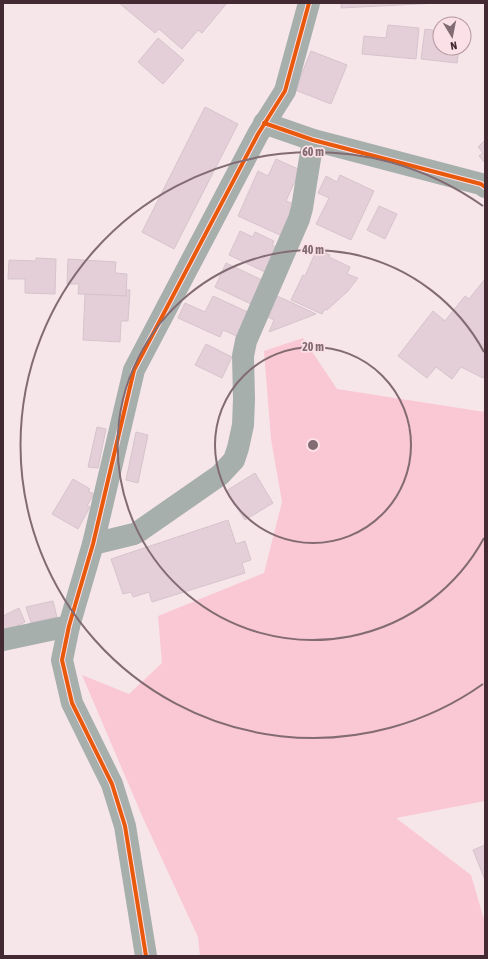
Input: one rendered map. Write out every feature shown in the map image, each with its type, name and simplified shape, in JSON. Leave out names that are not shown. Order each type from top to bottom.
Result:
[{"type":"street","points":[[146,956],[125,826],[112,784],[72,703],[62,660],[69,626],[92,544],[134,370],[258,134],[285,91],[309,3]]},
{"type":"street","points":[[264,123],[313,140],[481,184],[485,188]]},
{"type":"street","points":[[92,544],[138,532],[220,475],[234,460],[243,425],[243,356],[246,341],[299,219],[313,140]]},
{"type":"street","points":[[3,640],[69,626]]},
{"type":"shaded area","points":[[303,338],[337,389],[485,412],[485,801],[396,818],[471,875],[485,923],[485,956],[200,956],[198,937],[143,818],[82,675],[129,694],[162,663],[158,616],[264,573],[282,502],[271,439],[264,351]]},
{"type":"building","points":[[119,3],[227,3],[202,33],[198,30],[182,49],[159,29],[155,33]]},
{"type":"building","points":[[341,3],[438,3],[341,8]]},
{"type":"building","points":[[388,25],[419,28],[416,59],[362,54],[364,36],[386,38]]},
{"type":"building","points":[[425,29],[432,30],[432,56],[458,56],[457,63],[421,59]]},
{"type":"building","points":[[158,38],[184,60],[163,84],[138,62]]},
{"type":"building","points":[[311,51],[347,65],[331,104],[295,90]]},
{"type":"building","points":[[205,107],[238,124],[174,249],[142,232]]},
{"type":"building","points":[[485,140],[485,163],[479,156],[483,153],[478,147]]},
{"type":"building","points":[[276,159],[300,170],[286,201],[296,205],[282,236],[238,216],[258,171],[268,176]]},
{"type":"building","points":[[340,175],[374,191],[351,240],[316,224],[329,198],[318,193],[326,176],[337,182]]},
{"type":"building","points":[[379,206],[397,214],[385,239],[367,230]]},
{"type":"building","points":[[240,231],[253,237],[255,232],[274,241],[272,245],[276,247],[265,272],[229,255]]},
{"type":"building","points":[[317,249],[330,255],[329,257],[350,267],[347,274],[358,278],[348,291],[327,310],[325,309],[322,314],[291,300],[303,275],[305,276]]},
{"type":"building","points":[[36,258],[56,259],[55,294],[25,293],[25,279],[8,279],[9,260],[36,261]]},
{"type":"building","points":[[68,259],[116,262],[115,273],[127,274],[126,296],[78,294],[79,284],[67,284]]},
{"type":"building","points":[[226,263],[262,280],[251,304],[215,287]]},
{"type":"building","points":[[485,279],[485,375],[483,378],[461,367],[452,379],[436,367],[427,378],[398,356],[433,311],[445,321],[465,296],[469,299]]},
{"type":"building","points":[[126,290],[130,290],[128,321],[121,321],[120,342],[83,340],[85,294],[126,296]]},
{"type":"building","points":[[274,295],[316,314],[269,332],[274,320],[264,315]]},
{"type":"building","points":[[213,296],[252,314],[241,338],[223,330],[220,337],[178,318],[185,303],[205,312]]},
{"type":"building","points":[[206,344],[232,357],[222,378],[195,365]]},
{"type":"building","points":[[97,427],[106,429],[98,468],[88,467]]},
{"type":"building","points":[[136,432],[148,435],[138,483],[126,480]]},
{"type":"building","points":[[255,473],[273,503],[245,520],[226,491]]},
{"type":"building","points":[[73,479],[90,489],[88,491],[94,494],[87,506],[90,507],[78,529],[52,514]]},
{"type":"building","points":[[228,520],[236,544],[245,541],[251,560],[242,563],[245,573],[152,602],[149,592],[133,597],[131,592],[123,594],[111,559]]},
{"type":"building","points":[[53,601],[57,617],[31,623],[26,607]]},
{"type":"building","points":[[19,608],[25,622],[3,633],[3,616]]},
{"type":"building","points":[[485,845],[485,880],[473,850]]},
{"type":"cycle path","points":[[146,956],[125,826],[112,784],[72,703],[62,660],[69,626],[93,544],[134,370],[258,134],[285,91],[309,3]]},
{"type":"cycle path","points":[[264,123],[313,140],[481,184],[485,187]]}]
